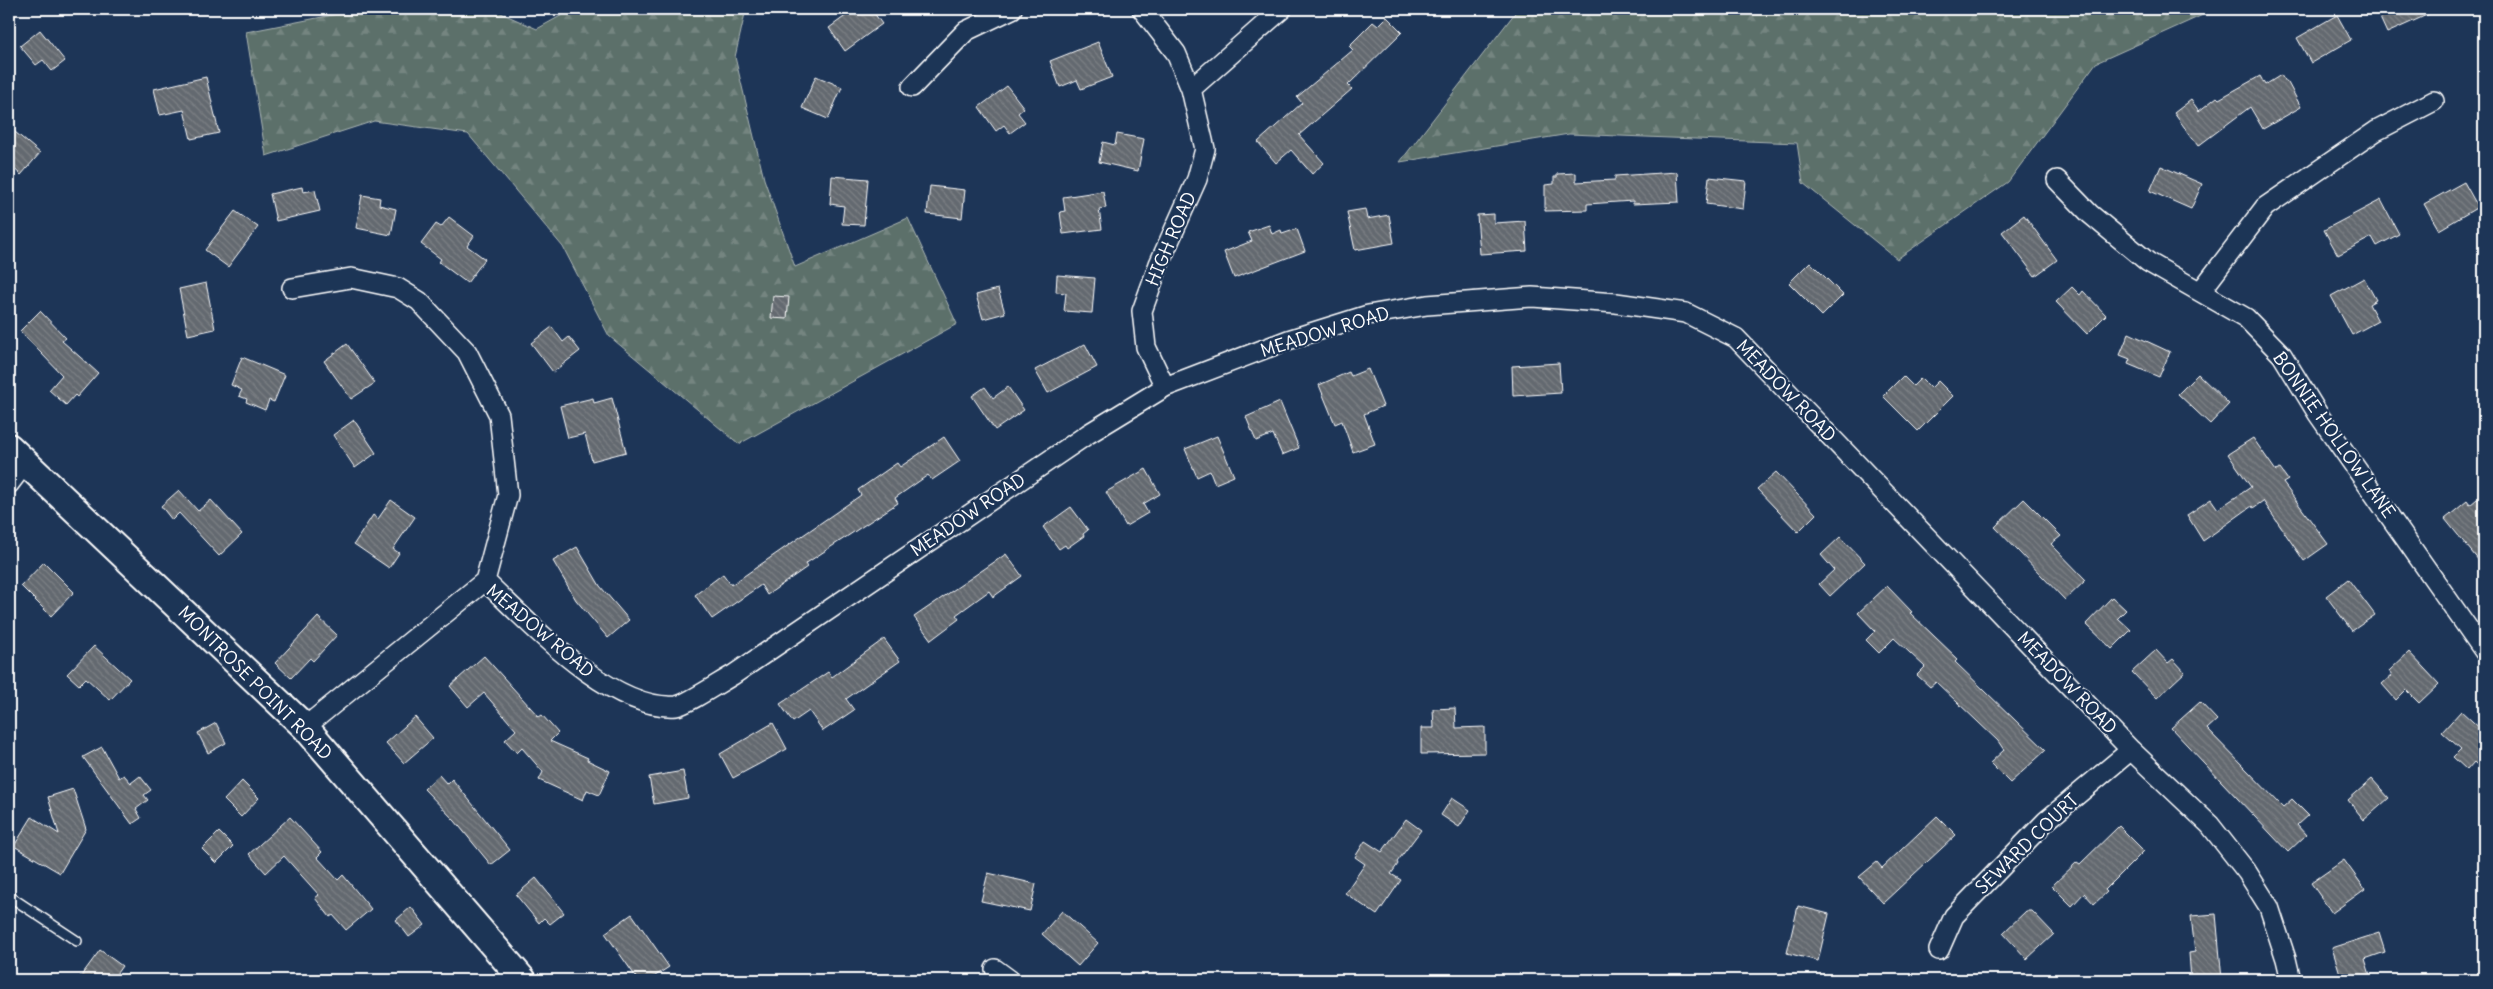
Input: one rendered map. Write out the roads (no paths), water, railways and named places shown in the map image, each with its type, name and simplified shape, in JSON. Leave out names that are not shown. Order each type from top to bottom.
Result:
[{"type":"street","points":[[912,87],[966,31],[1012,9]]},
{"type":"street","name":"HIGH ROAD","points":[[1142,9],[1176,53],[1191,89],[1205,148],[1197,179],[1159,264],[1142,311],[1146,348],[1165,387]]},
{"type":"street","points":[[1191,89],[1282,9]]},
{"type":"street","points":[[2201,291],[2265,207],[2376,131],[2434,101]]},
{"type":"street","name":"BONNIE HOLLOW LANE","points":[[2057,180],[2090,214],[2148,262],[2246,318],[2282,355],[2318,414],[2484,651]]},
{"type":"street","points":[[292,288],[351,278],[398,288],[419,301],[467,352],[499,415],[508,495],[485,581]]},
{"type":"street","name":"MEADOW ROAD","points":[[305,727],[485,581],[576,666],[629,697],[654,704],[678,706],[733,675],[1088,434],[1165,387],[1288,340],[1368,315],[1427,304],[1532,297],[1616,303],[1686,313],[1736,338],[2131,750],[2210,825],[2247,872],[2269,907],[2291,980]]},
{"type":"street","points":[[9,484],[17,455]]},
{"type":"street","name":"MONTROSE POINT ROAD","points":[[17,455],[305,727],[523,980]]},
{"type":"street","name":"SEWARD COURT","points":[[1939,950],[1954,916],[2046,821],[2131,750]]},
{"type":"lane","points":[[9,896],[77,941]]}]
